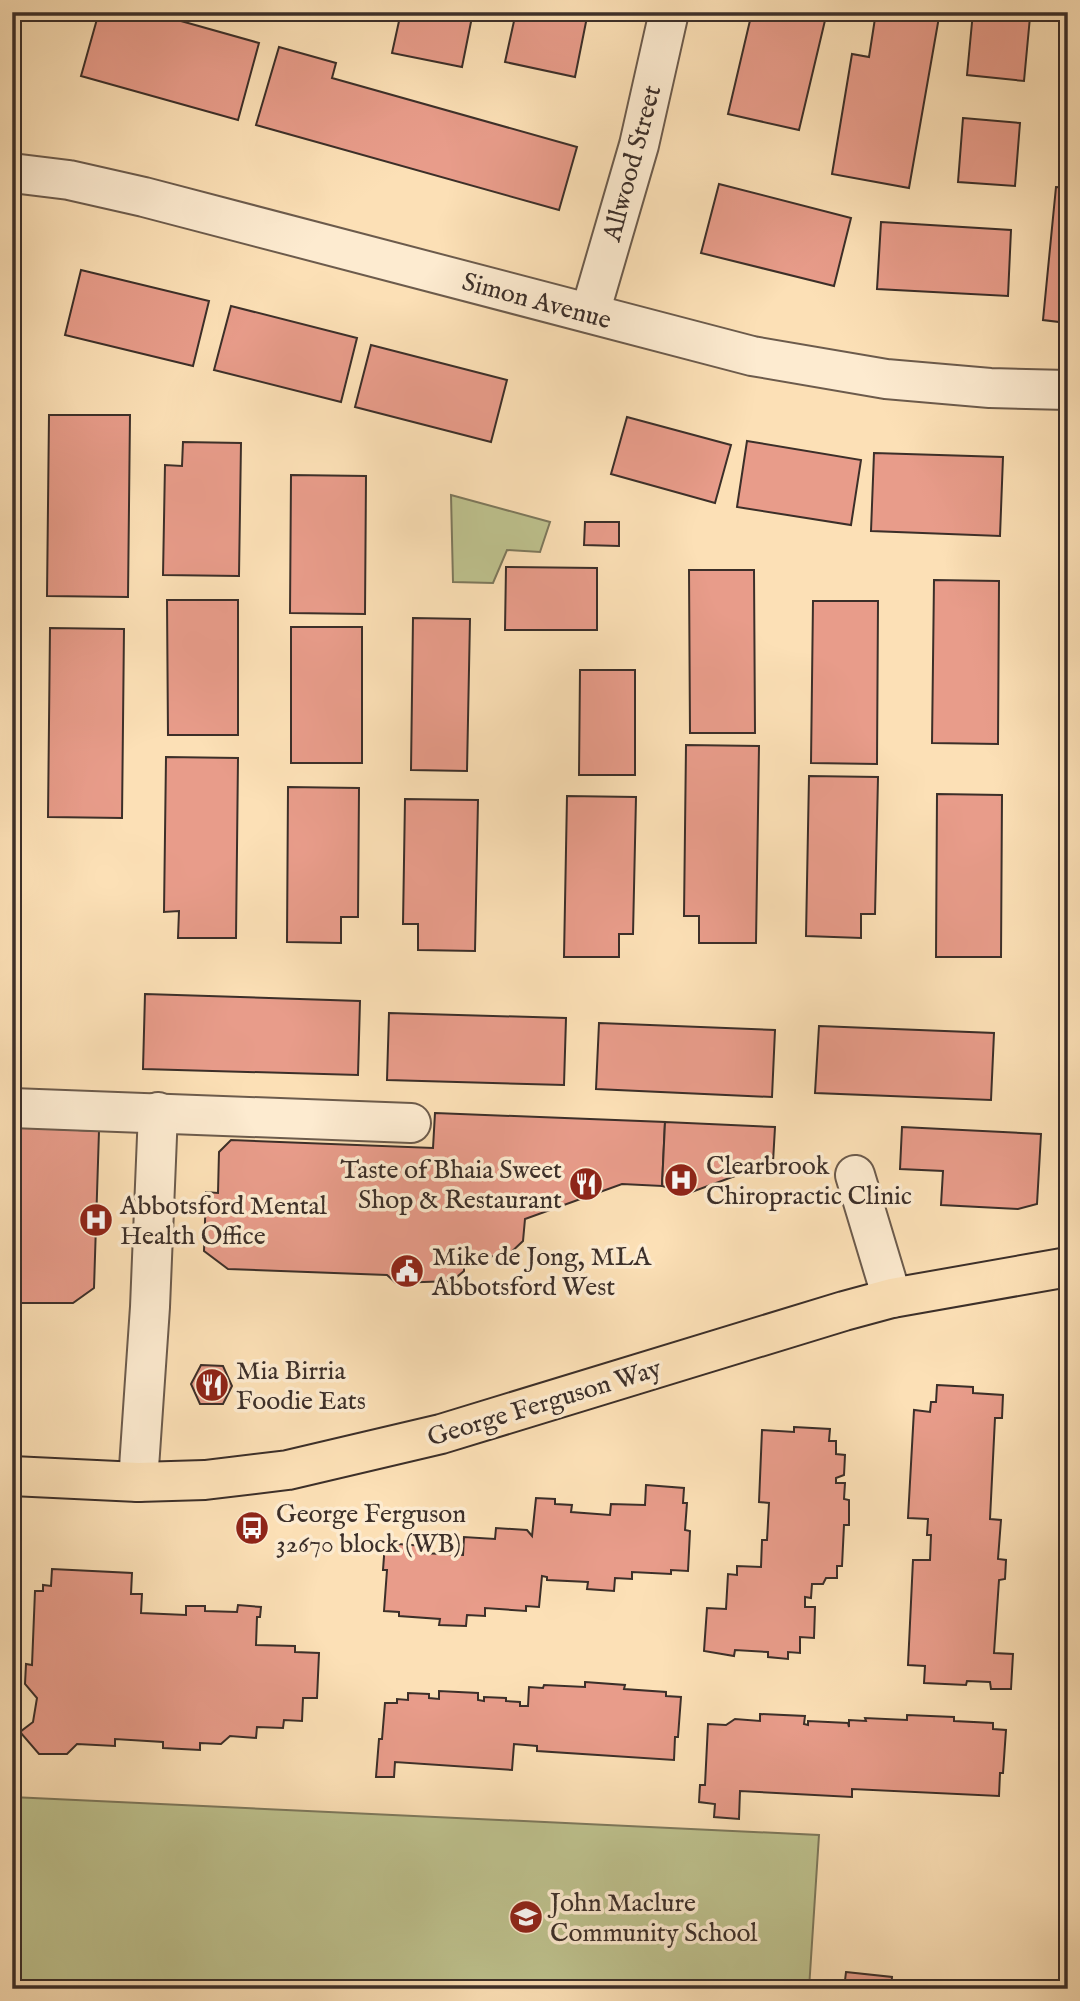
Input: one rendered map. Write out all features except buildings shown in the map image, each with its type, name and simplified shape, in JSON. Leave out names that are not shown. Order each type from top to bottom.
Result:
[{"type":"main road","name":"George Ferguson Way","points":[[12,1476],[138,1482],[205,1480],[288,1470],[428,1437],[892,1298],[1068,1267]]},
{"type":"street","name":"Allwood Street","points":[[590,313],[639,145],[669,12]]},
{"type":"street","name":"Simon Avenue","points":[[12,173],[69,180],[144,197],[752,356],[886,379],[1068,390]]},
{"type":"street","points":[[12,1108],[411,1123]]},
{"type":"street","points":[[138,1482],[150,1307],[158,1112]]},
{"type":"street","points":[[855,1175],[892,1298]]},
{"type":"green space","points":[[451,495],[550,522],[540,552],[507,550],[493,583],[453,582]]},
{"type":"green space","name":"John Maclure Community School","points":[[12,1797],[819,1835],[809,1989],[12,1989]]},
{"type":"place","name":"Clearbrook Chiropractic Clinic","points":[[681,1180]]},
{"type":"place","name":"Taste of Bhaia Sweet Shop & Restaurant","points":[[586,1184]]},
{"type":"place","name":"Abbotsford Mental Health Office","points":[[96,1220]]},
{"type":"place","name":"Mike de Jong, MLA Abbotsford West","points":[[407,1271]]},
{"type":"place","name":"Mia Birria Foodie Eats","points":[[212,1385]]},
{"type":"place","name":"George Ferguson 32670 block (WB)","points":[[252,1528]]},
{"type":"place","name":"John Maclure Community School","points":[[526,1917]]}]
